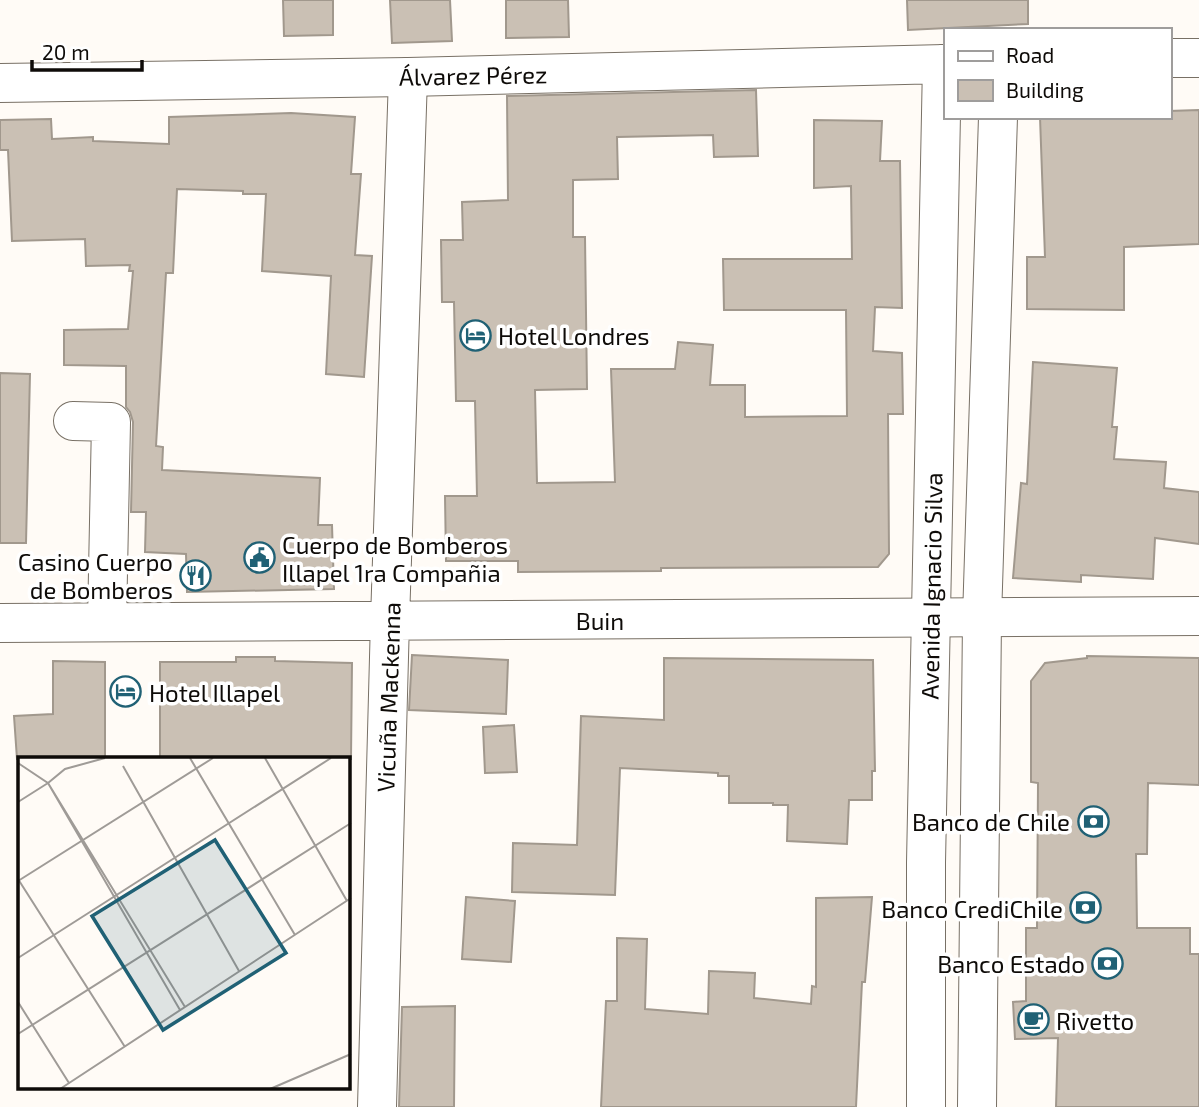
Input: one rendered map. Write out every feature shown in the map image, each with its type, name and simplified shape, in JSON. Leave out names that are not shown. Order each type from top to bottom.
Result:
[{"type":"main road","points":[[1171,58],[1199,58]]},
{"type":"main road","name":"Álvarez Pérez","points":[[0,83],[408,77],[943,64]]},
{"type":"main road","name":"Avenida Ignacio Silva","points":[[926,1107],[926,863],[943,64]]},
{"type":"main road","name":"Vicuña Mackenna","points":[[377,1107],[408,77]]},
{"type":"main road","points":[[977,1107],[982,618],[998,119]]},
{"type":"main road","points":[[73,421],[111,422],[107,622]]},
{"type":"main road","name":"Buin","points":[[0,623],[1199,616]]},
{"type":"building","points":[[283,0],[333,0],[333,35],[284,36]]},
{"type":"building","points":[[390,0],[450,0],[452,41],[392,43]]},
{"type":"building","points":[[506,0],[568,0],[569,37],[506,38]]},
{"type":"building","points":[[907,0],[1028,0],[1028,24],[908,30]]},
{"type":"building","points":[[756,90],[758,156],[714,157],[713,135],[617,137],[618,179],[573,180],[573,237],[585,237],[587,389],[535,390],[537,483],[615,482],[611,369],[675,369],[678,342],[713,345],[710,385],[745,385],[745,417],[847,416],[846,310],[724,310],[723,259],[852,259],[851,186],[814,188],[814,120],[882,121],[880,161],[900,161],[902,308],[875,307],[873,351],[902,353],[903,414],[888,414],[889,554],[878,567],[661,568],[661,571],[518,572],[518,561],[446,561],[445,496],[477,496],[475,401],[456,401],[454,302],[442,302],[441,240],[463,240],[462,202],[508,200],[507,96]]},
{"type":"building","points":[[1199,110],[1199,244],[1124,247],[1124,310],[1027,309],[1027,257],[1045,257],[1040,119],[1171,119],[1171,111]]},
{"type":"building","points":[[291,113],[355,117],[351,174],[361,174],[355,255],[372,256],[364,377],[326,374],[331,276],[262,271],[266,194],[177,189],[173,273],[166,273],[156,446],[163,447],[162,470],[320,478],[318,525],[332,525],[334,589],[187,592],[186,554],[145,552],[146,512],[131,512],[133,422],[126,407],[126,366],[64,365],[64,330],[128,329],[133,271],[129,271],[130,265],[86,266],[85,239],[12,241],[8,150],[0,150],[0,120],[51,119],[52,139],[93,137],[93,141],[169,144],[169,117]]},
{"type":"building","points":[[1033,362],[1117,368],[1112,427],[1117,427],[1114,459],[1166,462],[1164,488],[1199,492],[1199,544],[1155,538],[1153,579],[1081,575],[1081,582],[1013,578],[1021,483],[1027,484]]},
{"type":"building","points":[[0,373],[30,374],[26,543],[0,543]]},
{"type":"building","points":[[412,655],[508,660],[506,714],[409,710]]},
{"type":"building","points":[[1087,656],[1199,658],[1199,785],[1148,783],[1147,854],[1136,854],[1137,928],[1190,928],[1190,954],[1199,954],[1199,1107],[1056,1107],[1058,1038],[1015,1039],[1013,1002],[1026,1001],[1026,928],[1037,928],[1038,783],[1031,782],[1031,681],[1045,663]]},
{"type":"building","points":[[236,657],[275,657],[275,661],[352,663],[351,759],[160,757],[160,662],[236,662]]},
{"type":"building","points":[[664,658],[873,660],[875,771],[872,771],[872,800],[849,800],[847,844],[787,841],[788,805],[729,803],[729,776],[718,776],[718,773],[620,768],[615,895],[512,892],[513,843],[577,845],[581,716],[664,720]]},
{"type":"building","points":[[53,661],[105,662],[105,757],[17,759],[14,716],[53,714]]},
{"type":"building","points":[[514,725],[517,772],[485,773],[483,727]]},
{"type":"building","points":[[466,897],[515,901],[511,962],[462,959]]},
{"type":"building","points":[[872,897],[865,982],[862,982],[856,1107],[601,1107],[606,1001],[617,1001],[617,938],[647,939],[645,1009],[708,1014],[709,971],[755,973],[754,998],[811,1004],[812,986],[816,987],[816,898]]},
{"type":"building","points":[[455,1006],[454,1107],[399,1107],[402,1007]]},
{"type":"place","name":"Hotel Londres","points":[[475,335]]},
{"type":"place","name":"Cuerpo de Bomberos Illapel 1ra Compañia","points":[[259,558]]},
{"type":"place","name":"Casino Cuerpo de Bomberos","points":[[196,575]]},
{"type":"place","name":"Hotel Illapel","points":[[126,692]]},
{"type":"place","name":"Banco de Chile","points":[[1093,821]]},
{"type":"place","name":"Banco CrediChile","points":[[1086,908]]},
{"type":"place","name":"Banco Estado","points":[[1108,963]]},
{"type":"place","name":"Rivetto","points":[[1033,1020]]}]
